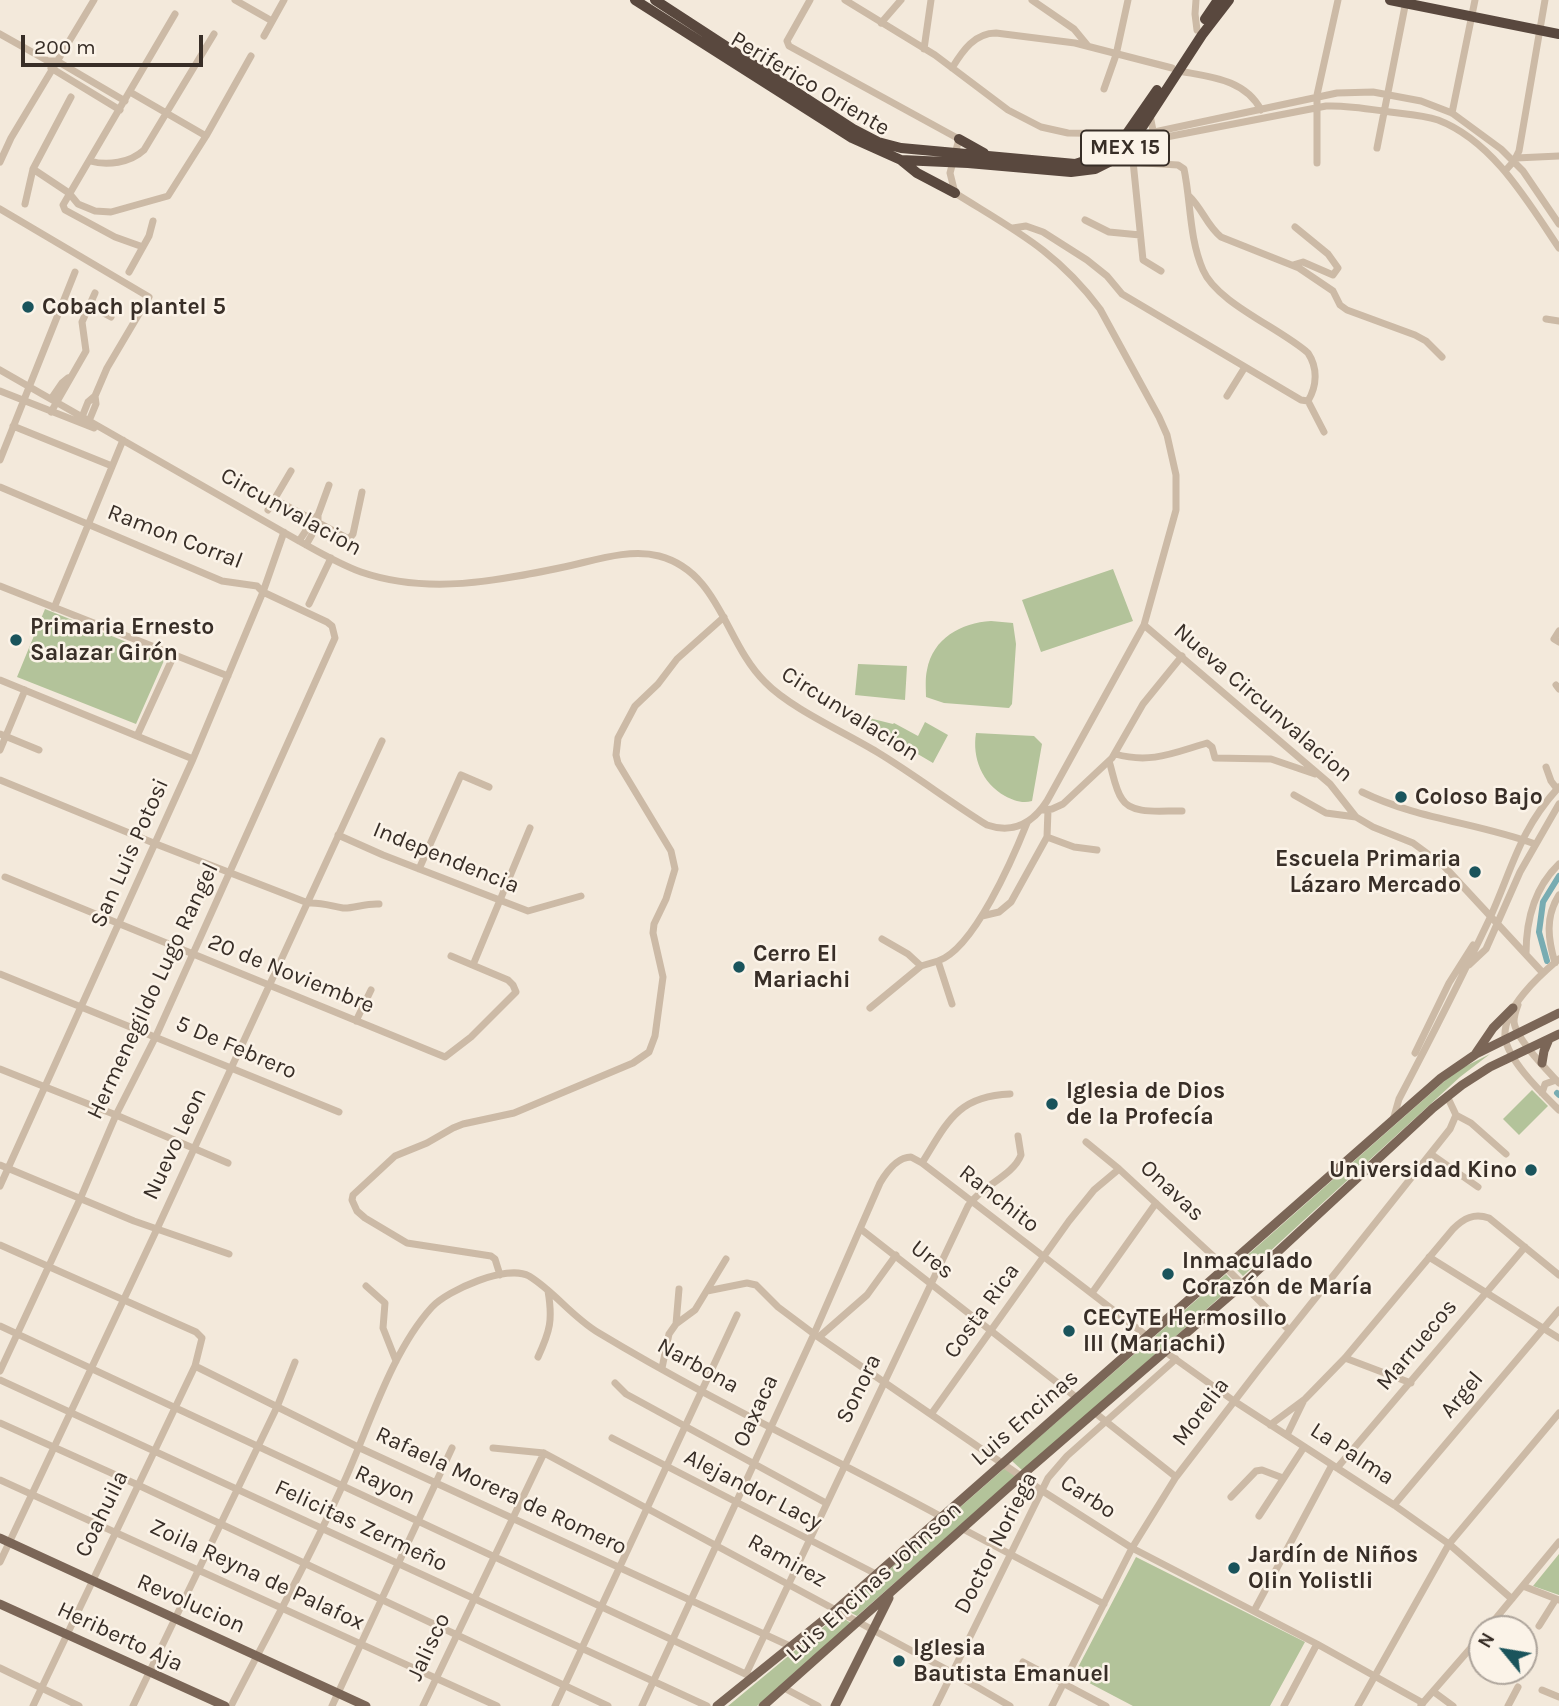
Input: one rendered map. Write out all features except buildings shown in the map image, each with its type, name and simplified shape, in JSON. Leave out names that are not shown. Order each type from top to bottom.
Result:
[{"type":"highway","name":"Periferico Oriente","points":[[635,0],[852,138],[901,160],[989,156],[1075,164],[1107,153],[1150,115],[1197,30],[1218,0]]},
{"type":"highway","name":"Periferico Oriente","points":[[655,0],[878,142],[953,157],[1071,172],[1095,169],[1111,161],[1175,69],[1229,0]]},
{"type":"highway","points":[[1390,0],[1406,1],[1559,34]]},
{"type":"highway","points":[[959,139],[989,156]]},
{"type":"highway","points":[[901,160],[917,173],[955,193]]},
{"type":"main road","points":[[1476,1054],[1493,1028],[1513,1008]]},
{"type":"main road","name":"Luis Encinas","points":[[718,1706],[750,1676],[792,1647],[836,1610],[1452,1069],[1476,1054],[1559,1013]]},
{"type":"main road","name":"Luis Encinas Johnson","points":[[763,1706],[1056,1445],[1242,1284],[1447,1096],[1490,1067],[1559,1034]]},
{"type":"main road","points":[[1542,1063],[1549,1039]]},
{"type":"main road","name":"Revolucion","points":[[5,1540],[366,1706]]},
{"type":"main road","points":[[835,1706],[892,1593]]},
{"type":"main road","name":"Heriberto Aja","points":[[0,1604],[225,1706]]},
{"type":"street","points":[[0,162],[51,70],[52,61],[94,0]]},
{"type":"street","points":[[235,0],[272,21]]},
{"type":"street","points":[[264,36],[284,0]]},
{"type":"street","points":[[810,0],[787,41],[789,46],[959,139],[950,180],[955,193],[1056,259],[1094,301],[1137,375],[1167,435],[1176,475],[1176,510],[1144,625],[1045,810],[1047,837],[1011,902],[999,912],[982,916]]},
{"type":"street","points":[[845,0],[924,48],[997,103],[1031,122],[1068,133],[1155,135],[1316,107],[1343,106],[1427,117],[1445,123],[1468,138],[1505,171],[1559,248]]},
{"type":"street","points":[[881,23],[901,0]]},
{"type":"street","points":[[924,48],[931,0]]},
{"type":"street","points":[[1032,0],[1074,29],[1088,46]]},
{"type":"street","points":[[1104,89],[1116,55],[1128,0]]},
{"type":"street","points":[[1196,0],[1197,30]]},
{"type":"street","points":[[1317,163],[1317,96],[1338,0]]},
{"type":"street","points":[[1452,113],[1475,0]]},
{"type":"street","points":[[1505,171],[1515,159],[1545,0]]},
{"type":"street","points":[[1377,148],[1406,1]]},
{"type":"street","points":[[143,247],[115,237],[65,210],[63,205],[175,14]]},
{"type":"street","points":[[952,68],[970,44],[984,34],[1001,33],[1088,46],[1237,84],[1252,95],[1261,110]]},
{"type":"street","points":[[0,34],[125,101]]},
{"type":"street","points":[[90,160],[107,165],[140,154],[214,34]]},
{"type":"street","points":[[33,169],[69,193],[82,207],[102,213],[167,196],[251,56]]},
{"type":"street","points":[[51,70],[120,110]]},
{"type":"street","points":[[98,97],[103,88]]},
{"type":"street","points":[[130,92],[205,136]]},
{"type":"street","points":[[1155,135],[1317,96],[1356,92],[1387,93],[1421,101],[1452,113],[1478,130],[1515,159],[1559,224]]},
{"type":"street","points":[[25,204],[33,169],[71,97]]},
{"type":"street","points":[[1150,115],[1159,162]]},
{"type":"street","points":[[1515,159],[1559,156]]},
{"type":"street","points":[[1111,161],[1178,164],[1184,169],[1195,241],[1206,276],[1223,295],[1308,353],[1315,376],[1308,401],[1324,432]]},
{"type":"street","points":[[1133,161],[1143,260],[1161,271]]},
{"type":"street","points":[[1188,195],[1221,237],[1293,265],[1333,292],[1340,305],[1347,310],[1415,335],[1426,341],[1442,357]]},
{"type":"street","points":[[0,209],[149,297],[107,368],[95,396],[88,402],[85,419]]},
{"type":"street","points":[[1085,220],[1109,232],[1140,235]]},
{"type":"street","points":[[129,272],[153,221]]},
{"type":"street","points":[[1012,228],[1026,226],[1043,232],[1087,260],[1107,276],[1122,294],[1301,400],[1308,401]]},
{"type":"street","points":[[1293,265],[1303,262],[1329,275],[1337,272],[1338,268],[1328,254],[1295,227]]},
{"type":"street","points":[[0,460],[75,272]]},
{"type":"street","points":[[51,412],[54,400],[86,351],[82,322],[95,293]]},
{"type":"street","points":[[89,305],[111,317]]},
{"type":"street","points":[[1546,319],[1559,321]]},
{"type":"street","points":[[1227,396],[1245,367]]},
{"type":"street","name":"Circunvalacion","points":[[0,370],[303,543],[357,571],[381,578],[440,585],[474,584],[624,555],[657,556],[682,565],[698,578],[709,592],[749,663],[773,690],[879,753],[987,825],[1010,829],[1027,823]]},
{"type":"street","points":[[0,391],[119,438],[112,466],[54,608]]},
{"type":"street","points":[[13,426],[112,466]]},
{"type":"street","points":[[268,510],[291,471]]},
{"type":"street","points":[[303,543],[316,520],[329,485]]},
{"type":"street","name":"Ramon Corral","points":[[0,487],[222,581],[257,586],[263,592],[332,626]]},
{"type":"street","points":[[274,499],[346,539],[353,534],[362,492]]},
{"type":"street","name":"San Luis Potosi","points":[[0,1186],[4,1166],[45,1087],[193,759],[263,592],[284,532]]},
{"type":"street","points":[[309,604],[331,558]]},
{"type":"street","points":[[0,586],[228,676]]},
{"type":"street","points":[[231,1706],[342,1487],[396,1361],[423,1318],[445,1295],[500,1275],[495,1259],[491,1256],[420,1247],[398,1239],[357,1211],[352,1200],[353,1195],[395,1156],[463,1124],[514,1114],[633,1063],[649,1052],[655,1036],[663,990],[663,977],[653,933],[654,923],[673,879],[674,859],[639,794],[618,763],[616,747],[622,728],[635,706],[658,684],[677,659],[724,617]]},
{"type":"street","name":"Nueva Circunvalacion","points":[[1144,625],[1321,777],[1343,798],[1356,817],[1413,843],[1443,865],[1543,973]]},
{"type":"street","name":"Hermenegildo Lugo Rangel","points":[[0,1371],[116,1115],[156,1036],[335,638],[332,626]]},
{"type":"street","points":[[1559,631],[1554,639],[1559,642]]},
{"type":"street","points":[[137,736],[174,655]]},
{"type":"street","points":[[870,1008],[921,966],[949,957],[962,946],[982,916],[1027,823],[1045,810],[1068,800],[1109,761],[1143,704],[1182,656]]},
{"type":"street","points":[[0,680],[193,759]]},
{"type":"street","points":[[0,750],[3,735],[25,690]]},
{"type":"street","points":[[3,735],[39,750]]},
{"type":"street","name":"Nuevo Leon","points":[[0,1562],[5,1540],[31,1494],[157,1229],[382,741]]},
{"type":"street","points":[[1115,754],[1156,759],[1207,743],[1212,747],[1215,758],[1271,759],[1321,777]]},
{"type":"street","points":[[1109,761],[1121,798],[1128,806],[1139,810],[1182,811]]},
{"type":"street","points":[[1392,1119],[1399,1099],[1491,916],[1521,839],[1558,788],[1551,781],[1545,767]]},
{"type":"street","points":[[419,869],[461,775],[489,787]]},
{"type":"street","points":[[0,780],[308,903],[327,903],[343,908],[364,903],[379,904]]},
{"type":"street","points":[[1362,792],[1418,814],[1535,844]]},
{"type":"street","points":[[1294,795],[1326,813],[1356,817]]},
{"type":"street","points":[[1468,965],[1482,953],[1498,924],[1520,872],[1559,804]]},
{"type":"street","points":[[451,956],[473,965],[530,828]]},
{"type":"street","name":"Independencia","points":[[338,835],[528,911],[582,896]]},
{"type":"street","points":[[1047,837],[1097,850]]},
{"type":"street","points":[[1526,955],[1531,911],[1542,884],[1559,864]]},
{"type":"street","name":"20 de Noviembre","points":[[5,877],[445,1057],[471,1037],[516,992],[513,985],[473,965]]},
{"type":"street","points":[[1559,895],[1550,912],[1548,923],[1549,937],[1557,961],[1513,1008],[1507,1022],[1506,1040],[1513,1056],[1559,1110]]},
{"type":"street","points":[[882,939],[908,954],[921,966]]},
{"type":"street","points":[[1415,1052],[1458,967],[1479,940]]},
{"type":"street","points":[[938,961],[952,1004]]},
{"type":"street","name":"5 De Febrero","points":[[0,974],[340,1112]]},
{"type":"street","points":[[356,1021],[371,990]]},
{"type":"street","points":[[1520,1000],[1514,1022],[1519,1033],[1558,1081],[1545,1084],[1542,1093]]},
{"type":"street","points":[[0,1069],[228,1163]]},
{"type":"street","points":[[922,1163],[957,1112],[982,1097],[1010,1094]]},
{"type":"street","points":[[1447,1096],[1456,1115],[1476,1127],[1506,1154]]},
{"type":"street","name":"Morelia","points":[[1052,1706],[1132,1548],[1176,1477],[1289,1330],[1431,1154],[1450,1129],[1456,1115]]},
{"type":"street","name":"Sonora","points":[[750,1676],[765,1634],[788,1584],[971,1201],[1016,1165],[1021,1155],[1018,1136]]},
{"type":"street","name":"Onavas","points":[[1086,1142],[1156,1203],[1289,1330]]},
{"type":"street","points":[[1431,1154],[1478,1187]]},
{"type":"street","name":"Oaxaca","points":[[642,1706],[753,1463],[817,1335],[880,1183],[889,1170],[907,1157],[922,1163]]},
{"type":"street","name":"Ranchito","points":[[922,1163],[1147,1336]]},
{"type":"street","points":[[4,1166],[157,1229],[229,1254]]},
{"type":"street","name":"Costa Rica","points":[[932,1413],[1082,1204],[1119,1169]]},
{"type":"street","points":[[1092,1293],[1156,1203]]},
{"type":"street","points":[[1270,1424],[1305,1399],[1345,1358],[1459,1222],[1472,1216],[1489,1218],[1559,1275]]},
{"type":"street","name":"Ures","points":[[862,1230],[1077,1398]]},
{"type":"street","points":[[0,1245],[122,1300]]},
{"type":"street","name":"Marruecos","points":[[1254,1611],[1334,1466],[1411,1383],[1525,1247]]},
{"type":"street","points":[[817,1335],[867,1295],[895,1255]]},
{"type":"street","points":[[1429,1257],[1559,1338]]},
{"type":"street","points":[[662,1368],[668,1334],[676,1324],[691,1314],[726,1259]]},
{"type":"street","name":"Narbona","points":[[500,1275],[523,1273],[598,1333],[700,1390],[942,1517]]},
{"type":"street","name":"Carbo","points":[[706,1291],[742,1284],[756,1285],[778,1307],[817,1335],[1021,1476],[1132,1548],[1317,1644],[1422,1704]]},
{"type":"street","points":[[366,1286],[385,1303],[383,1328],[396,1361]]},
{"type":"street","points":[[676,1324],[679,1289]]},
{"type":"street","points":[[538,1357],[551,1324],[548,1291]]},
{"type":"street","name":"Coahuila","points":[[33,1706],[201,1349],[202,1338],[196,1332],[122,1300]]},
{"type":"street","name":"Argel","points":[[1394,1505],[1559,1310]]},
{"type":"street","points":[[555,1706],[683,1426],[737,1315]]},
{"type":"street","name":"Rayon","points":[[0,1326],[750,1676]]},
{"type":"street","name":"La Palma","points":[[1164,1350],[1234,1401],[1450,1544],[1512,1599]]},
{"type":"street","points":[[1345,1358],[1411,1383]]},
{"type":"street","name":"Doctor Noriega","points":[[936,1706],[1041,1489],[1066,1455],[1176,1359]]},
{"type":"street","points":[[133,1706],[277,1407],[295,1362]]},
{"type":"street","name":"Rafaela Morera de Romero","points":[[195,1366],[360,1448],[792,1647]]},
{"type":"street","name":"Felicitas Zermeño","points":[[0,1380],[707,1706]]},
{"type":"street","points":[[615,1383],[626,1394],[827,1503]]},
{"type":"street","points":[[1287,1435],[1305,1399]]},
{"type":"street","points":[[1094,1412],[1176,1477]]},
{"type":"street","points":[[1358,1706],[1450,1544],[1559,1413]]},
{"type":"street","points":[[0,1423],[608,1706]]},
{"type":"street","name":"Alejandor Lacy","points":[[612,1438],[876,1574]]},
{"type":"street","points":[[1056,1445],[1066,1455]]},
{"type":"street","points":[[1259,1516],[1304,1447]]},
{"type":"street","points":[[332,1706],[452,1448]]},
{"type":"street","points":[[493,1448],[544,1452]]},
{"type":"street","name":"Ramirez","points":[[544,1452],[1010,1706]]},
{"type":"street","name":"Jalisco","points":[[423,1706],[544,1452]]},
{"type":"street","points":[[1231,1497],[1256,1471],[1262,1470],[1283,1478]]},
{"type":"street","name":"Zoila Reyna de Palafox","points":[[0,1480],[497,1706]]},
{"type":"street","points":[[963,1529],[1104,1604]]},
{"type":"street","points":[[1499,1615],[1559,1542]]},
{"type":"street","points":[[1523,1586],[1557,1599],[1539,1626]]},
{"type":"street","points":[[1284,1706],[1317,1644]]},
{"type":"street","points":[[1422,1704],[1468,1652]]},
{"type":"street","points":[[1023,1662],[1106,1706]]},
{"type":"street","points":[[0,1668],[79,1706]]},
{"type":"street","points":[[1508,1706],[1518,1687]]},
{"type":"street","points":[[784,1688],[818,1706]]},
{"type":"street","points":[[1542,1690],[1559,1698],[1556,1706]]},
{"type":"street","points":[[1434,1692],[1453,1706]]},
{"type":"green space","points":[[1113,569],[1133,621],[1041,652],[1022,600]]},
{"type":"green space","points":[[45,609],[129,643],[132,648],[156,657],[166,656],[136,724],[17,677]]},
{"type":"green space","points":[[991,621],[1013,623],[1016,644],[1012,704],[1009,708],[944,703],[926,697],[927,670],[935,649],[959,629]]},
{"type":"green space","points":[[858,664],[907,666],[905,700],[855,695]]},
{"type":"green space","points":[[869,718],[894,723],[918,736],[925,722],[948,735],[933,763],[887,734],[867,727]]},
{"type":"green space","points":[[976,733],[1034,736],[1042,744],[1032,801],[1011,799],[990,784],[977,760]]},
{"type":"green space","points":[[1490,1054],[1460,1077],[1243,1276],[1234,1267],[1456,1071]]},
{"type":"green space","points":[[1532,1090],[1548,1106],[1519,1135],[1503,1119]]},
{"type":"green space","points":[[1226,1274],[1235,1284],[1023,1471],[1012,1461]]},
{"type":"green space","points":[[1007,1466],[1017,1475],[857,1616],[844,1609]]},
{"type":"green space","points":[[1559,1554],[1559,1595],[1533,1586]]},
{"type":"green space","points":[[1136,1557],[1305,1642],[1270,1706],[1133,1706],[1074,1675]]},
{"type":"green space","points":[[838,1615],[851,1623],[757,1706],[728,1706]]},
{"type":"waterway","points":[[1547,961],[1539,932],[1543,902],[1559,876]]},
{"type":"place","name":"Cobach plantel 5","points":[[28,307]]},
{"type":"place","name":"Primaria Ernesto Salazar Girón","points":[[16,640]]},
{"type":"place","name":"Coloso Bajo","points":[[1401,797]]},
{"type":"place","name":"Escuela Primaria Lázaro Mercado","points":[[1475,872]]},
{"type":"place","name":"Cerro El Mariachi","points":[[739,967]]},
{"type":"place","name":"Iglesia de Dios de la Profecía","points":[[1052,1104]]},
{"type":"place","name":"Universidad Kino","points":[[1531,1170]]},
{"type":"place","name":"Inmaculado Corazón de María","points":[[1168,1274]]},
{"type":"place","name":"CECyTE Hermosillo III (Mariachi)","points":[[1069,1331]]},
{"type":"place","name":"Jardín de Niños Olin Yolistli","points":[[1234,1568]]},
{"type":"place","name":"Iglesia Bautista Emanuel","points":[[899,1661]]}]
